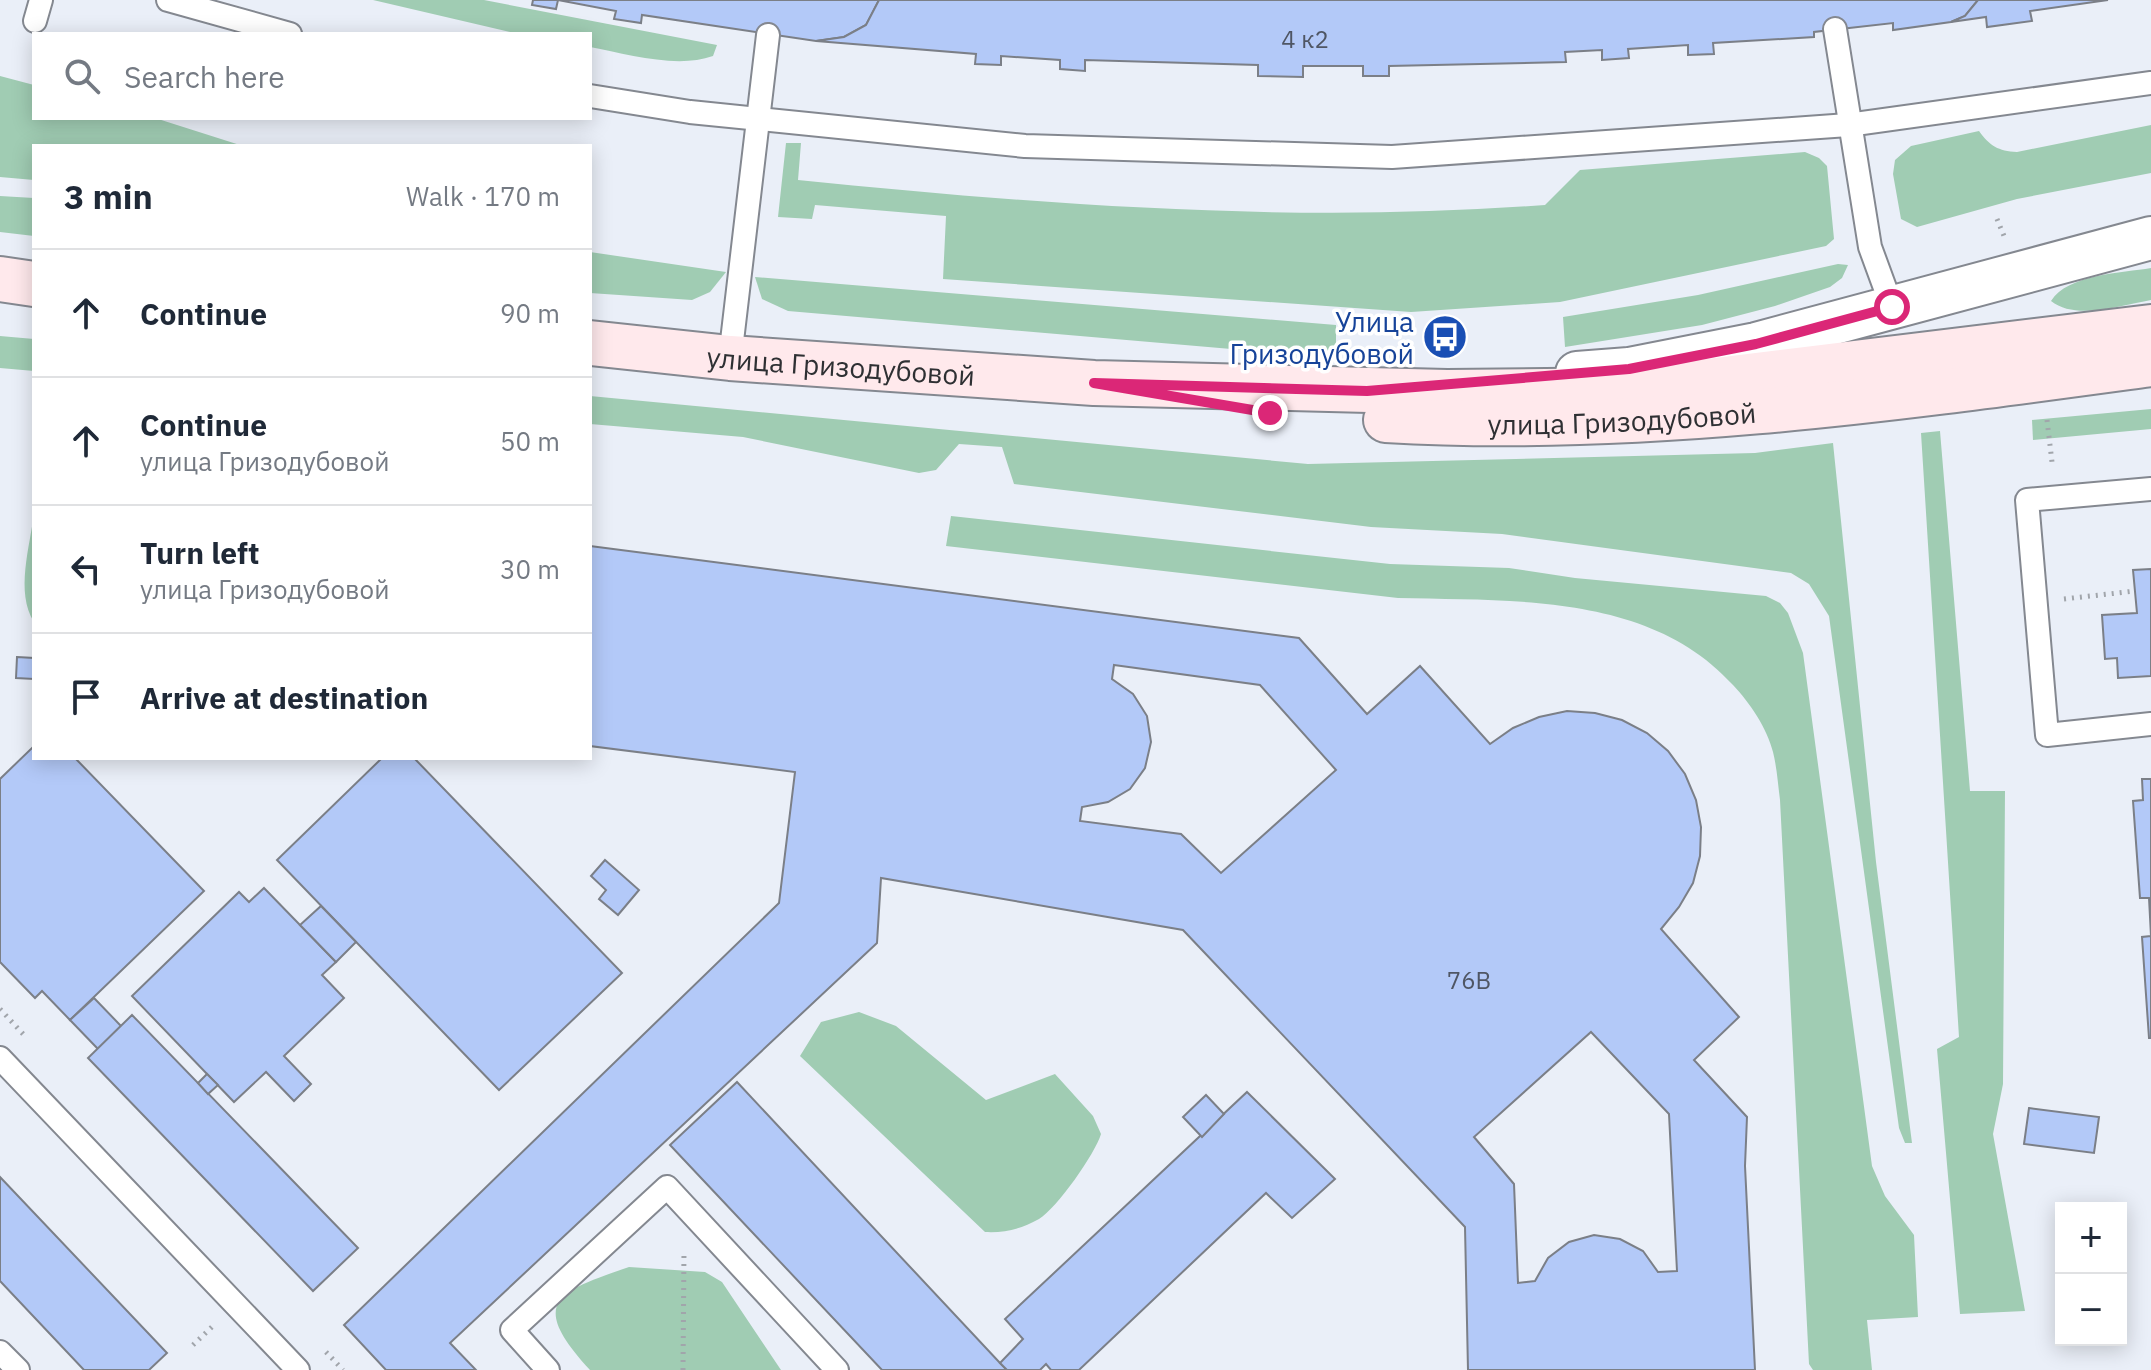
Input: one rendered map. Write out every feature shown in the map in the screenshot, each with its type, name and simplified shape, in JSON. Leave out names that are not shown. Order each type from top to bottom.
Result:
[{"type":"street","points":[[1367,391],[1629,369],[1756,344],[2151,238]]},
{"type":"street","points":[[0,279],[32,284]]},
{"type":"street","name":"улица Гризодубовой","points":[[592,343],[730,358],[1094,383],[1367,391],[1634,390],[2151,327]]},
{"type":"street","name":"улица Гризодубовой","points":[[1094,383],[1270,413],[1447,423],[1638,420],[1880,397],[2151,364]]},
{"type":"lane","points":[[168,0],[283,32]]},
{"type":"lane","points":[[1835,29],[1870,247],[1892,307]]},
{"type":"lane","points":[[730,358],[768,35]]},
{"type":"lane","points":[[592,96],[757,119],[1025,146],[1299,156],[1486,151],[1848,125],[2151,83]]},
{"type":"lane","points":[[2151,489],[2027,500],[2047,735],[2151,724]]},
{"type":"lane","points":[[0,1058],[298,1370]]},
{"type":"lane","points":[[548,1370],[512,1330],[667,1187],[837,1370]]},
{"type":"lane","points":[[0,1352],[18,1370]]},
{"type":"path","points":[[2036,603],[2135,591]]},
{"type":"path","points":[[681,1202],[684,1226],[683,1370]]},
{"type":"green space","points":[[373,0],[484,0],[717,45],[713,56],[699,60],[668,61],[592,47],[592,32],[510,32]]},
{"type":"green space","points":[[0,76],[32,84],[32,120],[161,120],[237,144],[32,144],[32,180],[0,177]]},
{"type":"green space","points":[[2151,125],[2151,173],[2017,199],[1917,227],[1901,219],[1893,174],[1895,160],[1911,146],[1979,131],[1995,147],[2017,152]]},
{"type":"green space","points":[[786,143],[801,143],[798,180],[1077,204],[1358,213],[1545,205],[1580,170],[1805,152],[1819,158],[1827,166],[1834,239],[1826,246],[1560,302],[1411,312],[943,279],[946,216],[815,205],[812,219],[778,217]]},
{"type":"green space","points":[[0,196],[32,198],[32,236],[0,232]]},
{"type":"green space","points":[[592,252],[726,272],[710,292],[692,300],[592,293]]},
{"type":"green space","points":[[1838,264],[1848,265],[1842,278],[1830,287],[1775,306],[1702,325],[1565,347],[1563,317],[1698,295]]},
{"type":"green space","points":[[2151,268],[2151,300],[2086,311],[2061,307],[2051,301],[2059,292],[2082,280]]},
{"type":"green space","points":[[755,277],[1336,325],[1336,358],[788,311],[762,299]]},
{"type":"green space","points":[[0,336],[32,339],[32,371],[0,368]]},
{"type":"green space","points":[[592,396],[1308,464],[1755,453],[1833,443],[1876,862],[1912,1143],[1905,1143],[1899,1128],[1829,616],[1809,584],[1791,573],[1502,534],[1371,527],[1014,484],[1002,447],[959,444],[936,470],[919,473],[743,437],[592,424]]},
{"type":"green space","points":[[2151,409],[2151,429],[2033,440],[2032,420]]},
{"type":"green space","points":[[1940,431],[1970,791],[2005,791],[2003,1084],[1993,1134],[2025,1311],[1960,1314],[1937,1049],[1959,1037],[1921,433]]},
{"type":"green space","points":[[951,516],[1390,564],[1509,568],[1575,578],[1766,596],[1780,603],[1788,613],[1803,653],[1872,1166],[1885,1196],[1914,1235],[1918,1317],[1867,1320],[1872,1370],[1813,1370],[1809,1364],[1780,800],[1767,734],[1752,708],[1733,685],[1699,655],[1662,633],[1621,618],[1578,608],[1487,600],[1398,598],[946,546]]},
{"type":"green space","points":[[32,525],[32,618],[25,597]]},
{"type":"green space","points":[[859,1012],[896,1026],[986,1100],[1055,1074],[1093,1116],[1101,1134],[1074,1180],[1047,1213],[1019,1228],[985,1232],[800,1056],[821,1022]]},
{"type":"green space","points":[[629,1267],[705,1272],[722,1282],[781,1370],[590,1370],[559,1328],[556,1314],[559,1302],[568,1292],[584,1284]]},
{"type":"building","points":[[533,0],[558,0],[556,9],[532,5]]},
{"type":"building","points":[[558,0],[879,0],[866,25],[844,37],[816,41],[642,15],[641,23],[614,19],[616,11]]},
{"type":"building","points":[[879,0],[1978,0],[1965,16],[1951,22],[1893,30],[1893,23],[1814,32],[1814,37],[1713,43],[1714,54],[1688,55],[1688,45],[1628,49],[1629,58],[1602,60],[1602,50],[1565,52],[1566,62],[1389,66],[1389,76],[1363,76],[1363,66],[1303,66],[1303,77],[1258,76],[1258,65],[1085,60],[1085,71],[1060,69],[1060,60],[1001,56],[1001,65],[975,64],[976,54],[816,41],[844,37],[866,25]]},
{"type":"building","points":[[1978,0],[2108,0],[2030,11],[2032,21],[1987,27],[1986,17],[1951,22],[1965,16]]},
{"type":"building","points":[[592,546],[1299,638],[1367,714],[1420,666],[1490,744],[1513,728],[1539,717],[1567,711],[1595,713],[1622,720],[1647,733],[1668,751],[1685,774],[1696,800],[1701,827],[1700,856],[1693,883],[1661,929],[1739,1017],[1694,1060],[1747,1117],[1745,1166],[1755,1370],[1468,1370],[1465,1227],[1183,930],[881,878],[877,943],[450,1343],[476,1370],[386,1370],[344,1325],[779,903],[795,772],[592,746]],"holes":[[[1114,665],[1260,685],[1336,770],[1221,873],[1181,834],[1080,821],[1082,807],[1108,802],[1130,789],[1145,768],[1151,742],[1147,716],[1133,694],[1112,679]],[[1591,1032],[1669,1114],[1677,1271],[1658,1272],[1643,1251],[1620,1239],[1594,1235],[1569,1242],[1548,1258],[1535,1281],[1518,1283],[1514,1184],[1474,1137]]]},
{"type":"building","points":[[2151,569],[2151,676],[2118,678],[2117,658],[2105,659],[2102,615],[2137,613],[2133,570]]},
{"type":"building","points":[[17,657],[32,658],[32,679],[16,678]]},
{"type":"building","points":[[32,748],[32,760],[77,760],[204,891],[70,1020],[42,991],[35,998],[0,962],[0,779]]},
{"type":"building","points":[[380,760],[416,760],[622,973],[499,1090],[277,860]]},
{"type":"building","points":[[2142,779],[2151,779],[2151,936],[2149,898],[2140,898],[2133,801],[2143,800]]},
{"type":"building","points":[[605,860],[639,890],[618,915],[599,899],[606,890],[591,876]]},
{"type":"building","points":[[264,888],[336,962],[322,975],[344,998],[284,1056],[311,1084],[294,1101],[266,1072],[234,1102],[132,996],[239,892],[249,902]]},
{"type":"building","points":[[321,906],[356,942],[336,962],[300,925]]},
{"type":"building","points":[[2151,936],[2151,1038],[2149,1038],[2142,937]]},
{"type":"building","points":[[94,998],[121,1026],[98,1049],[70,1020]]},
{"type":"building","points":[[132,1015],[358,1248],[313,1291],[88,1058]]},
{"type":"building","points":[[207,1074],[218,1085],[208,1094],[198,1083]]},
{"type":"building","points":[[737,1082],[1007,1370],[882,1370],[670,1145]]},
{"type":"building","points":[[1247,1092],[1335,1179],[1292,1218],[1266,1193],[1079,1370],[1051,1370],[1046,1364],[1040,1370],[1007,1370],[1000,1363],[1023,1339],[1005,1319]]},
{"type":"building","points":[[1206,1095],[1224,1114],[1202,1137],[1183,1117]]},
{"type":"building","points":[[2029,1108],[2099,1117],[2094,1153],[2024,1144]]},
{"type":"building","points":[[0,1177],[167,1353],[149,1370],[84,1370],[0,1281]]},
{"type":"place","name":"Улица Гризодубовой","points":[[1445,337]]},
{"type":"route","points":[[1270,413],[1094,383],[1367,391],[1450,381],[1629,369],[1756,344],[1892,307]]}]
